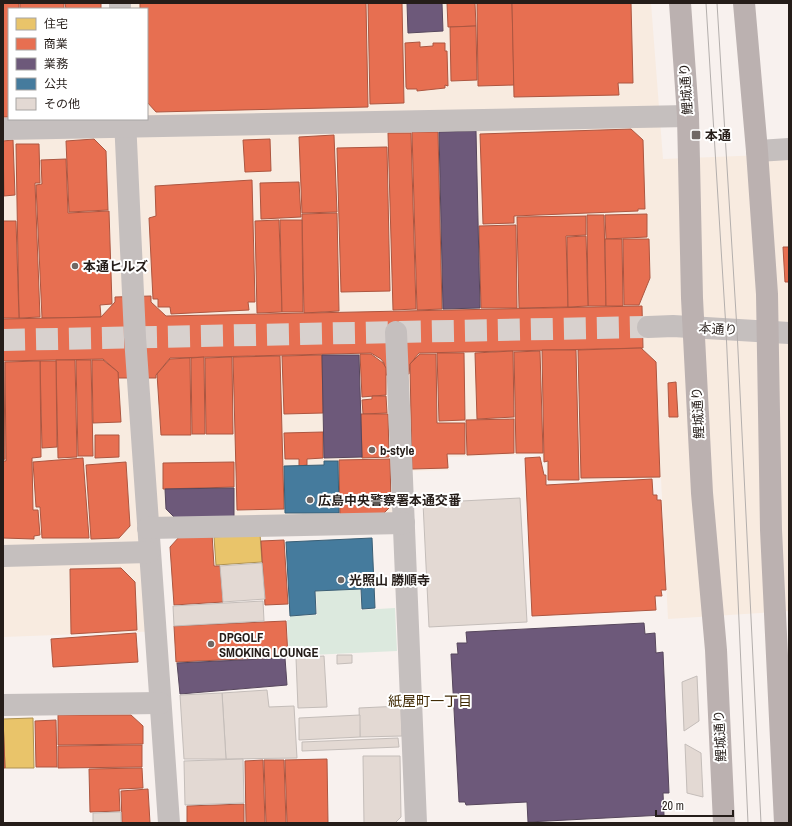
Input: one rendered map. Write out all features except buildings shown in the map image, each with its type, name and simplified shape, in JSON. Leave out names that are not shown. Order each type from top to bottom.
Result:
[{"type":"highway","name":"鯉城通り","points":[[680,3],[688,116],[694,327],[702,493],[716,650],[724,823]]},
{"type":"highway","points":[[744,3],[757,151],[767,294],[771,530],[785,823]]},
{"type":"street","points":[[3,129],[125,123],[688,116]]},
{"type":"street","points":[[125,123],[134,336],[169,823]]},
{"type":"street","points":[[757,151],[789,149]]},
{"type":"street","name":"本通り","points":[[648,327],[694,327],[789,333]]},
{"type":"street","points":[[396,332],[416,823]]},
{"type":"street","points":[[148,528],[404,523]]},
{"type":"street","points":[[3,556],[149,552]]},
{"type":"street","points":[[3,705],[160,703]]},
{"type":"shaded area","points":[[128,3],[651,3],[663,159],[789,154],[789,611],[668,619],[661,478],[547,481],[546,462],[543,462],[542,454],[449,457],[449,470],[411,471],[413,521],[156,525],[164,631],[3,637],[3,137],[148,120],[148,8],[128,8]]},
{"type":"shaded area","points":[[360,589],[361,610],[395,608],[397,651],[289,656],[287,620],[290,620],[290,616],[317,615],[316,591]]},
{"type":"tunnel","points":[[3,340],[648,327]]},
{"type":"tram line","points":[[706,3],[726,329],[748,823]]},
{"type":"tram line","points":[[717,3],[737,330],[761,823]]},
{"type":"place","name":"本通","points":[[696,135]]},
{"type":"place","name":"本通ヒルズ","points":[[75,266]]},
{"type":"place","name":"b-style","points":[[372,450]]},
{"type":"place","name":"広島中央警察署本通交番","points":[[310,500]]},
{"type":"place","name":"光照山 勝順寺","points":[[341,580]]},
{"type":"place","name":"DPGOLF SMOKING LOUNGE","points":[[211,644]]},
{"type":"district","name":"紙屋町一丁目","points":[[430,701]]}]
